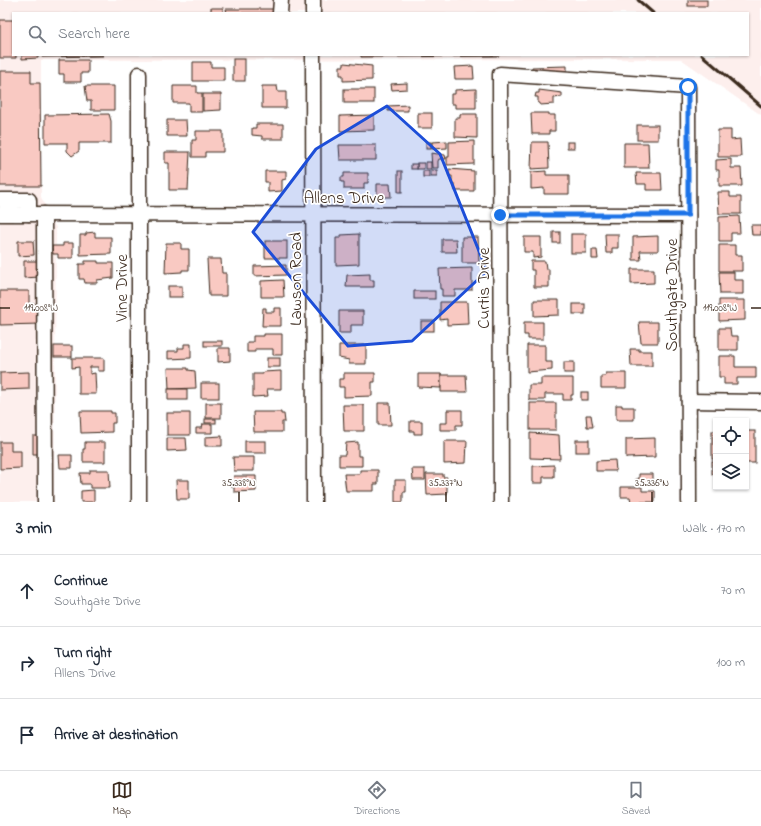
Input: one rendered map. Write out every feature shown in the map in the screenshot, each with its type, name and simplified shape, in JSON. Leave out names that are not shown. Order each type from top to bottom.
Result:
[{"type":"street","points":[[280,12],[281,0]]},
{"type":"street","points":[[313,0],[313,12]]},
{"type":"street","name":"Lawson Road","points":[[313,56],[314,502]]},
{"type":"street","name":"Vine Drive","points":[[138,74],[139,502]]},
{"type":"street","name":"Curtis Drive","points":[[501,502],[500,74],[688,87]]},
{"type":"street","name":"Southgate Drive","points":[[688,87],[689,502]]},
{"type":"street","points":[[0,200],[29,200],[29,214]]},
{"type":"street","name":"Allens Drive","points":[[0,214],[688,215]]},
{"type":"street","points":[[44,214],[45,502]]},
{"type":"street","points":[[689,402],[761,402]]},
{"type":"highlighted area","points":[[387,106],[440,154],[487,271],[412,341],[348,346],[253,232],[316,149]]},
{"type":"shaded area","points":[[0,0],[761,0],[761,115],[681,59],[41,60],[41,197],[56,228],[54,502],[0,502]]},
{"type":"building","points":[[688,0],[707,0],[707,6],[688,6]]},
{"type":"building","points":[[211,8],[223,8],[223,12],[211,12]]},
{"type":"building","points":[[226,9],[274,9],[274,12],[227,12]]},
{"type":"building","points":[[0,20],[12,20],[12,56],[16,56],[16,58],[0,58]]},
{"type":"building","points":[[22,56],[38,56],[38,58],[22,59]]},
{"type":"building","points":[[42,56],[103,56],[42,57]]},
{"type":"building","points":[[361,56],[499,56],[361,57]]},
{"type":"building","points":[[233,59],[245,59],[245,81],[233,81]]},
{"type":"building","points":[[59,60],[88,60],[88,73],[81,73],[81,82],[64,82],[64,74],[59,74]]},
{"type":"building","points":[[193,62],[211,62],[211,67],[224,67],[224,81],[193,81]]},
{"type":"building","points":[[344,63],[372,66],[372,80],[343,81],[343,75],[340,75],[340,66],[344,66]]},
{"type":"building","points":[[473,66],[474,79],[455,79],[454,67]]},
{"type":"building","points":[[567,66],[567,73],[532,74],[532,67]]},
{"type":"building","points":[[0,71],[31,71],[31,83],[40,83],[41,186],[0,186]]},
{"type":"building","points":[[407,83],[407,89],[392,90],[391,84]]},
{"type":"building","points":[[85,86],[114,86],[114,110],[91,110],[91,101],[87,101]]},
{"type":"building","points":[[173,86],[197,86],[197,93],[202,93],[202,112],[189,112],[189,103],[173,103]]},
{"type":"building","points":[[262,86],[277,86],[278,92],[286,92],[286,108],[262,108]]},
{"type":"building","points":[[344,89],[374,89],[374,103],[344,103]]},
{"type":"building","points":[[476,89],[476,108],[455,108],[455,104],[451,104],[451,94],[455,94],[455,90]]},
{"type":"building","points":[[539,90],[562,93],[562,97],[554,98],[554,104],[540,105],[540,103],[538,103],[538,97],[535,97],[536,93],[539,93]]},
{"type":"building","points":[[203,94],[221,94],[221,110],[203,111]]},
{"type":"building","points":[[408,105],[408,111],[388,111],[388,106]]},
{"type":"building","points":[[418,113],[432,113],[432,128],[418,128]]},
{"type":"building","points":[[531,113],[549,113],[549,115],[555,115],[555,131],[549,131],[549,134],[532,134]]},
{"type":"building","points":[[109,114],[111,121],[111,143],[79,143],[79,151],[72,156],[67,151],[67,143],[45,143],[45,115]]},
{"type":"building","points":[[460,114],[477,114],[477,138],[455,137],[455,118],[460,118]]},
{"type":"building","points":[[374,115],[374,130],[340,131],[340,116]]},
{"type":"building","points":[[167,120],[186,120],[187,136],[167,136]]},
{"type":"building","points":[[256,124],[283,124],[283,139],[262,139],[262,136],[252,135],[252,128],[256,128]]},
{"type":"building","points":[[637,125],[658,125],[658,140],[637,140]]},
{"type":"building","points":[[718,130],[731,130],[731,140],[740,139],[741,157],[718,157]]},
{"type":"building","points":[[196,131],[223,131],[223,152],[205,152],[205,157],[192,157],[192,140],[196,140]]},
{"type":"building","points":[[447,141],[447,148],[432,149],[432,142]]},
{"type":"building","points":[[474,141],[474,164],[447,165],[447,157],[449,157],[449,142]]},
{"type":"building","points":[[426,142],[431,142],[431,149],[426,149]]},
{"type":"building","points":[[532,142],[548,142],[549,168],[531,169]]},
{"type":"building","points":[[567,142],[574,142],[574,148],[567,148]]},
{"type":"building","points":[[624,143],[648,143],[649,168],[624,168]]},
{"type":"building","points":[[339,145],[376,145],[376,160],[340,160]]},
{"type":"building","points":[[165,152],[190,152],[188,190],[169,190],[169,163],[165,163]]},
{"type":"building","points":[[431,153],[445,155],[446,159],[439,159],[438,168],[432,168]]},
{"type":"building","points":[[731,159],[731,168],[741,168],[742,186],[719,186],[719,170],[716,170],[716,160]]},
{"type":"building","points":[[426,162],[431,162],[431,169],[426,169]]},
{"type":"building","points":[[417,163],[424,163],[424,169],[417,169]]},
{"type":"building","points":[[411,164],[417,164],[417,169],[411,169]]},
{"type":"building","points":[[449,169],[474,171],[474,191],[455,191],[455,184],[452,184],[452,176],[449,176]]},
{"type":"building","points":[[431,170],[437,170],[437,176],[431,176]]},
{"type":"building","points":[[265,171],[286,171],[286,179],[282,180],[282,191],[268,192],[268,182],[265,182]]},
{"type":"building","points":[[398,171],[402,171],[402,192],[398,192]]},
{"type":"building","points":[[423,171],[429,171],[429,177],[423,177]]},
{"type":"building","points":[[546,171],[546,175],[569,175],[569,194],[544,194],[544,188],[531,189],[531,172]]},
{"type":"building","points":[[344,173],[368,173],[368,183],[364,183],[364,189],[344,189],[344,182],[341,182],[341,177],[344,177]]},
{"type":"building","points":[[636,173],[661,173],[662,190],[646,190],[646,184],[637,184]]},
{"type":"building","points":[[377,184],[390,184],[391,197],[377,197]]},
{"type":"building","points":[[718,192],[730,192],[730,197],[741,197],[741,214],[719,214]]},
{"type":"building","points":[[739,216],[740,233],[731,233],[731,241],[719,241],[719,217]]},
{"type":"building","points":[[751,225],[761,225],[761,235],[752,235]]},
{"type":"building","points":[[95,232],[95,237],[111,237],[111,254],[80,255],[80,235]]},
{"type":"building","points":[[553,232],[560,232],[560,243],[553,243]]},
{"type":"building","points":[[359,234],[359,264],[336,265],[336,238],[341,238],[341,235]]},
{"type":"building","points":[[571,234],[586,234],[586,253],[571,253]]},
{"type":"building","points":[[605,234],[618,234],[618,248],[612,248],[612,253],[606,253]]},
{"type":"building","points":[[658,236],[658,251],[640,251],[641,260],[633,260],[633,237]]},
{"type":"building","points":[[462,237],[478,237],[479,263],[462,263]]},
{"type":"building","points":[[524,237],[541,237],[541,257],[533,258],[533,252],[524,252]]},
{"type":"building","points":[[442,239],[456,239],[457,252],[442,252]]},
{"type":"building","points":[[18,241],[33,241],[34,255],[18,256]]},
{"type":"building","points":[[265,241],[287,241],[287,258],[265,258]]},
{"type":"building","points":[[63,243],[73,243],[73,258],[58,258],[58,254],[53,254],[52,246],[63,246]]},
{"type":"building","points":[[166,243],[181,243],[181,249],[189,249],[189,270],[165,273]]},
{"type":"building","points":[[719,245],[735,245],[735,255],[742,255],[742,271],[719,271]]},
{"type":"building","points":[[592,250],[597,250],[598,259],[592,259]]},
{"type":"building","points":[[207,259],[221,259],[222,273],[226,273],[226,296],[209,296]]},
{"type":"building","points":[[24,261],[39,261],[39,277],[24,278]]},
{"type":"building","points":[[85,261],[113,263],[113,278],[97,280],[97,283],[85,283],[84,279],[79,279],[79,264],[85,264]]},
{"type":"building","points":[[531,261],[545,261],[546,269],[549,269],[549,287],[534,287],[534,270],[531,270]]},
{"type":"building","points":[[286,265],[286,275],[254,276],[254,266]]},
{"type":"building","points":[[472,268],[472,290],[455,290],[455,296],[442,296],[442,289],[440,289],[439,269]]},
{"type":"building","points":[[631,269],[654,269],[654,283],[631,284]]},
{"type":"building","points":[[719,272],[734,272],[734,280],[743,280],[743,294],[720,294]]},
{"type":"building","points":[[370,274],[370,280],[374,280],[374,287],[346,287],[347,275]]},
{"type":"building","points":[[283,280],[284,297],[261,297],[261,281]]},
{"type":"building","points":[[168,286],[182,286],[182,297],[168,297]]},
{"type":"building","points":[[0,291],[29,291],[29,304],[41,304],[41,324],[0,325]]},
{"type":"building","points":[[414,291],[435,291],[435,299],[414,299]]},
{"type":"building","points":[[534,300],[559,300],[559,315],[534,316]]},
{"type":"building","points":[[719,300],[745,300],[745,320],[719,321]]},
{"type":"building","points":[[440,302],[467,302],[468,324],[447,325],[447,319],[440,320]]},
{"type":"building","points":[[573,304],[585,304],[585,314],[573,314]]},
{"type":"building","points":[[263,308],[266,308],[266,312],[274,312],[274,308],[281,308],[281,326],[262,326]]},
{"type":"building","points":[[339,311],[363,311],[363,325],[351,325],[351,333],[339,333]]},
{"type":"building","points":[[421,321],[434,321],[434,331],[421,331]]},
{"type":"building","points":[[524,322],[543,322],[543,339],[528,339],[528,335],[524,335]]},
{"type":"building","points":[[639,322],[658,322],[658,343],[641,343]]},
{"type":"building","points":[[719,328],[730,328],[731,336],[738,336],[738,350],[719,350]]},
{"type":"building","points":[[264,334],[282,334],[282,355],[273,355],[273,349],[255,349],[255,352],[247,352],[247,342],[253,342],[253,336],[264,336]]},
{"type":"building","points":[[204,341],[222,341],[222,346],[204,346]]},
{"type":"building","points":[[184,344],[191,344],[191,358],[168,359],[168,351],[178,351],[178,348],[184,348]]},
{"type":"building","points":[[339,345],[366,345],[366,364],[349,364],[349,360],[339,358]]},
{"type":"building","points":[[527,345],[545,345],[545,362],[552,362],[552,370],[527,372]]},
{"type":"building","points":[[54,346],[72,346],[72,357],[54,357]]},
{"type":"building","points":[[218,348],[230,348],[230,361],[218,362]]},
{"type":"building","points":[[630,349],[652,351],[652,366],[631,366]]},
{"type":"building","points":[[719,356],[735,356],[735,367],[756,367],[756,378],[737,378],[737,384],[724,384],[724,377],[719,377]]},
{"type":"building","points":[[72,358],[104,358],[104,371],[98,371],[98,367],[90,367],[90,374],[95,373],[96,394],[79,394],[79,367],[72,368]]},
{"type":"building","points":[[267,358],[280,358],[280,367],[267,367]]},
{"type":"building","points":[[564,362],[574,362],[574,373],[564,373]]},
{"type":"building","points":[[168,368],[188,368],[188,370],[195,371],[196,388],[169,389]]},
{"type":"building","points":[[281,371],[281,389],[267,389],[268,396],[253,397],[253,374]]},
{"type":"building","points":[[29,372],[29,389],[0,390],[0,373]]},
{"type":"building","points":[[344,373],[375,373],[375,382],[372,382],[372,396],[344,397],[344,387],[339,387],[339,379],[344,379]]},
{"type":"building","points":[[606,373],[626,373],[626,388],[601,388],[601,376],[606,376]]},
{"type":"building","points":[[418,374],[441,374],[441,388],[418,387]]},
{"type":"building","points":[[441,375],[466,375],[467,392],[441,392]]},
{"type":"building","points":[[541,378],[573,378],[573,395],[571,395],[571,400],[563,400],[563,394],[545,394],[545,400],[529,400],[529,385],[541,385]]},
{"type":"building","points":[[201,383],[219,383],[219,398],[201,398]]},
{"type":"building","points":[[168,389],[187,389],[187,400],[168,400]]},
{"type":"building","points":[[581,392],[588,392],[588,400],[581,400]]},
{"type":"building","points":[[206,403],[221,403],[221,418],[206,418]]},
{"type":"building","points":[[378,403],[390,403],[391,425],[378,425]]},
{"type":"building","points":[[530,403],[556,403],[556,430],[530,430]]},
{"type":"building","points":[[343,405],[364,405],[364,431],[344,431]]},
{"type":"building","points":[[616,405],[622,405],[622,407],[634,407],[634,420],[616,420]]},
{"type":"building","points":[[447,410],[462,410],[462,425],[456,425],[456,430],[440,430],[440,423],[447,423]]},
{"type":"building","points":[[80,411],[111,411],[111,413],[115,413],[115,423],[112,423],[112,432],[81,433]]},
{"type":"building","points":[[253,412],[281,412],[281,414],[284,414],[285,422],[282,422],[282,432],[254,432]]},
{"type":"building","points":[[167,413],[190,413],[190,435],[167,435]]},
{"type":"building","points":[[586,415],[591,415],[593,427],[587,427]]},
{"type":"building","points":[[205,419],[216,419],[216,423],[205,423]]},
{"type":"building","points":[[410,421],[422,421],[422,434],[414,434],[414,431],[410,431]]},
{"type":"building","points":[[203,424],[212,424],[212,433],[196,433],[196,428],[202,428]]},
{"type":"building","points":[[712,431],[713,431],[713,459]]},
{"type":"building","points":[[749,431],[755,431],[755,463],[749,463]]},
{"type":"building","points":[[530,433],[559,435],[560,459],[530,458]]},
{"type":"building","points":[[33,436],[40,436],[40,454],[33,454]]},
{"type":"building","points":[[222,436],[222,446],[205,446],[205,437]]},
{"type":"building","points":[[167,438],[186,438],[187,450],[167,451]]},
{"type":"building","points":[[655,438],[655,457],[626,458],[626,439]]},
{"type":"building","points":[[576,440],[589,440],[589,452],[576,452]]},
{"type":"building","points":[[245,441],[266,441],[266,453],[245,453]]},
{"type":"building","points":[[444,441],[467,441],[466,463],[444,464]]},
{"type":"building","points":[[0,442],[11,442],[11,451],[21,451],[21,468],[0,469]]},
{"type":"building","points":[[85,442],[105,442],[105,462],[83,462],[83,449],[85,449]]},
{"type":"building","points":[[358,442],[358,456],[362,456],[362,466],[339,466],[339,455],[345,455],[346,443]]},
{"type":"building","points":[[59,455],[72,455],[72,468],[60,468]]},
{"type":"building","points":[[233,457],[254,457],[254,471],[234,471]]},
{"type":"building","points":[[615,460],[616,471],[596,471],[596,461]]},
{"type":"building","points":[[712,461],[713,461],[713,474]]},
{"type":"building","points":[[554,465],[554,477],[543,477],[543,483],[533,483],[533,466]]},
{"type":"building","points":[[412,469],[425,469],[425,480],[413,480]]},
{"type":"building","points":[[90,470],[109,470],[110,488],[90,488],[90,484],[81,484],[80,473],[90,473]]},
{"type":"building","points":[[360,470],[378,470],[378,484],[374,484],[374,491],[346,491],[344,474],[360,474]]},
{"type":"building","points":[[426,474],[443,474],[443,477],[447,477],[447,494],[427,495]]},
{"type":"building","points":[[639,474],[653,474],[653,484],[636,484],[636,479],[639,479]]},
{"type":"building","points":[[234,476],[256,476],[256,491],[234,492],[234,487],[232,487]]},
{"type":"building","points":[[176,480],[189,480],[189,499],[177,499]]},
{"type":"building","points":[[395,480],[406,480],[406,492],[403,492],[403,502],[395,502]]},
{"type":"building","points":[[621,487],[642,487],[642,491],[655,491],[655,502],[631,502],[630,497],[621,497]]},
{"type":"building","points":[[94,490],[94,502],[81,502],[81,491]]},
{"type":"railway","points":[[638,0],[652,12]]},
{"type":"railway","points":[[703,56],[761,106]]},
{"type":"route","points":[[500,215],[688,215],[688,87]]}]
